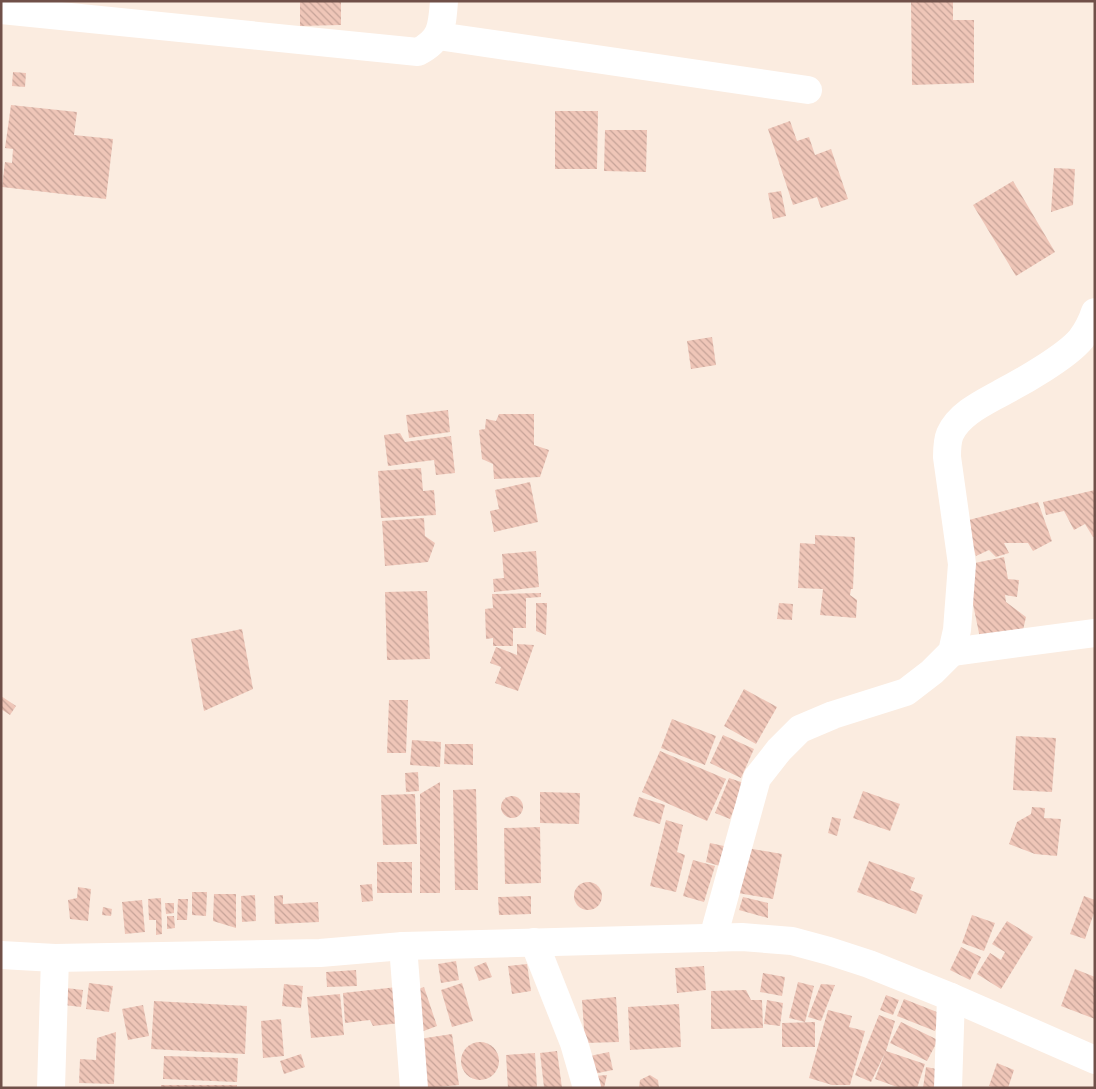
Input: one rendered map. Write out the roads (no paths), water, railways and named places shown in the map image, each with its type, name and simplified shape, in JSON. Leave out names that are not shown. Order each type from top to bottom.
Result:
[{"type":"street","points":[[1,10],[418,52],[430,46],[438,36],[444,1]]},
{"type":"street","points":[[438,36],[808,90]]},
{"type":"street","points":[[713,938],[757,778],[779,750],[800,729],[832,714],[906,692],[932,672],[952,652],[957,630],[962,564],[947,457],[947,443],[950,433],[977,406],[1018,384],[1069,350],[1080,339],[1093,319],[1095,312]]},
{"type":"street","points":[[952,652],[1095,633]]},
{"type":"street","points":[[1,955],[55,958],[320,953],[403,946],[742,937],[792,941],[869,964],[951,997],[1095,1060]]},
{"type":"street","points":[[534,942],[574,1043],[587,1088]]},
{"type":"street","points":[[403,946],[414,1088]]},
{"type":"street","points":[[51,1088],[55,958]]},
{"type":"street","points":[[948,1088],[951,997]]}]
